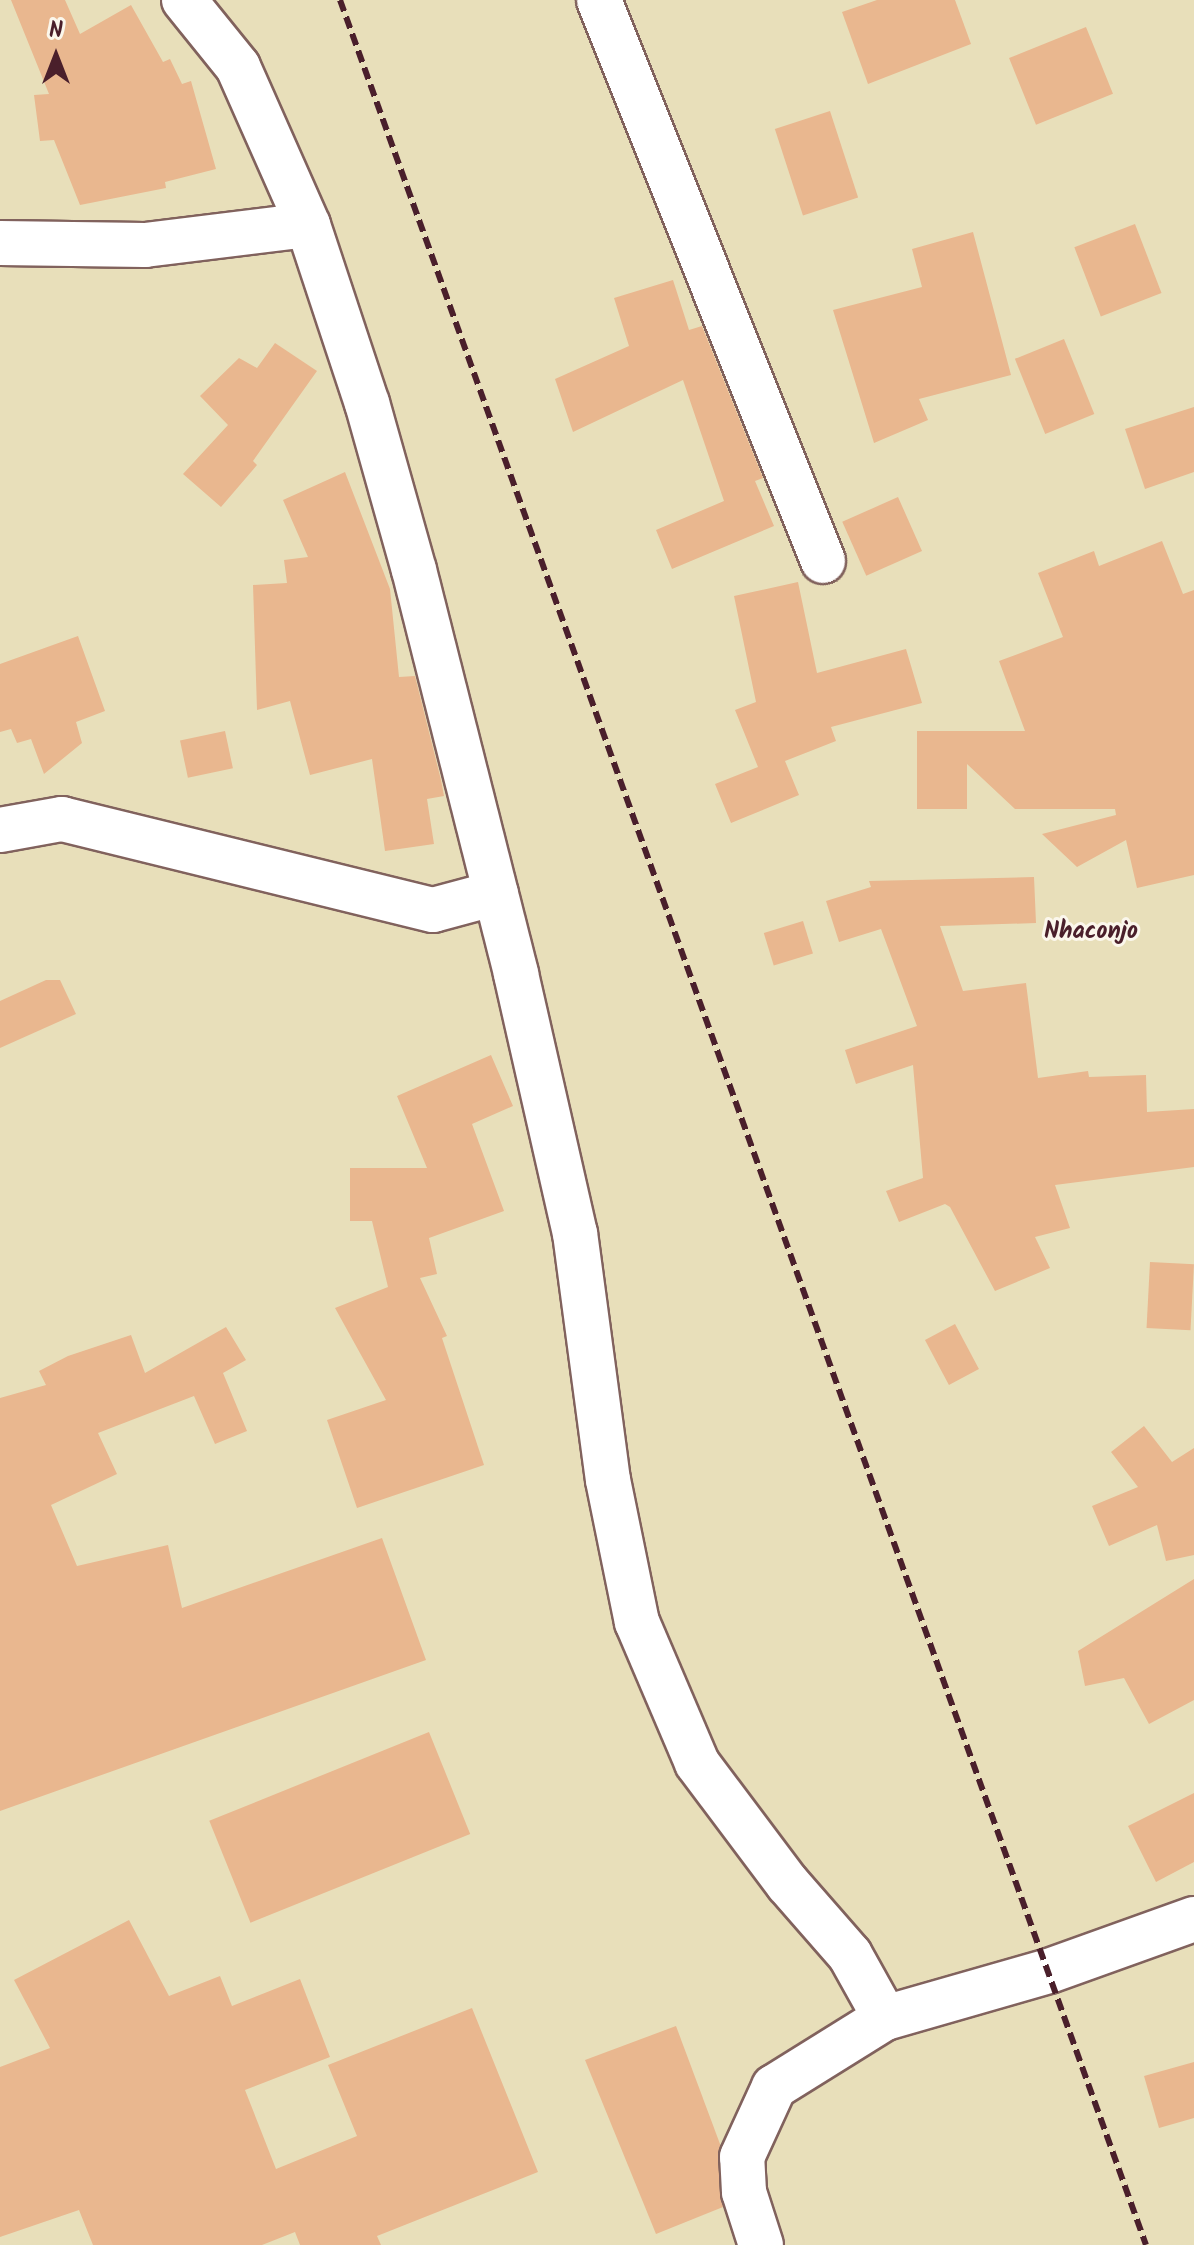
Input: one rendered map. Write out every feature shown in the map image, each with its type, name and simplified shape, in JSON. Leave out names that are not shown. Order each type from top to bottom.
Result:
[{"type":"street","points":[[184,0],[238,67],[308,225],[367,403],[496,893],[575,1233],[605,1465],[637,1622],[697,1763],[788,1884],[850,1955],[885,2018]]},
{"type":"street","points":[[599,0],[823,561]]},
{"type":"street","points":[[0,243],[145,245],[308,225]]},
{"type":"street","points":[[0,830],[62,819],[433,910],[496,893]]},
{"type":"street","points":[[761,2245],[744,2192],[742,2157],[774,2087],[885,2018],[1049,1971],[1194,1919]]},
{"type":"building","points":[[11,0],[65,0],[80,34],[131,5],[163,62],[170,59],[182,84],[191,81],[216,169],[165,182],[166,188],[80,205],[54,140],[40,141],[34,95],[49,94]]},
{"type":"building","points":[[877,0],[955,0],[971,44],[868,84],[842,12]]},
{"type":"building","points":[[1086,27],[1113,94],[1036,125],[1009,58]]},
{"type":"building","points":[[830,111],[858,198],[803,215],[775,129]]},
{"type":"building","points":[[1135,224],[1162,293],[1101,316],[1074,247]]},
{"type":"building","points":[[973,232],[1011,375],[919,399],[928,420],[874,443],[833,310],[922,287],[912,249]]},
{"type":"building","points":[[673,280],[689,330],[702,326],[763,478],[755,481],[774,526],[672,569],[656,530],[724,501],[683,380],[573,432],[555,379],[629,346],[614,298]]},
{"type":"building","points":[[1064,339],[1094,414],[1045,434],[1015,359]]},
{"type":"building","points":[[275,343],[317,371],[253,461],[257,465],[221,507],[183,474],[228,425],[200,396],[239,358],[257,368]]},
{"type":"building","points":[[1194,407],[1194,472],[1145,489],[1125,429]]},
{"type":"building","points":[[345,472],[390,589],[399,677],[415,676],[441,780],[444,796],[427,799],[434,844],[385,851],[372,759],[310,775],[290,701],[257,710],[253,585],[287,583],[284,560],[308,557],[283,500]]},
{"type":"building","points":[[898,497],[922,551],[866,576],[842,522]]},
{"type":"building","points":[[1162,541],[1183,594],[1194,590],[1194,875],[1137,888],[1126,840],[1077,867],[1042,834],[1116,815],[1115,809],[1015,809],[967,764],[967,809],[917,809],[917,731],[1025,731],[999,661],[1063,637],[1038,573],[1094,551],[1099,566]]},
{"type":"building","points":[[798,582],[817,673],[906,649],[922,703],[831,727],[836,741],[785,761],[799,795],[731,823],[715,784],[758,767],[735,710],[756,702],[734,596]]},
{"type":"building","points":[[78,636],[105,711],[76,722],[82,743],[44,774],[31,739],[17,743],[11,729],[0,732],[0,664]]},
{"type":"building","points":[[225,731],[233,768],[188,778],[180,741]]},
{"type":"building","points":[[1034,877],[1036,923],[940,926],[963,991],[1026,983],[1038,1078],[1088,1071],[1089,1077],[1146,1075],[1147,1112],[1194,1109],[1194,1167],[1055,1185],[1070,1228],[1035,1237],[1050,1268],[995,1291],[950,1207],[945,1204],[899,1222],[886,1191],[923,1178],[913,1065],[856,1084],[845,1050],[917,1026],[881,929],[839,942],[826,901],[871,887],[869,881]]},
{"type":"building","points":[[803,921],[813,954],[774,966],[764,933]]},
{"type":"building","points":[[46,980],[60,980],[76,1014],[0,1048],[0,1001]]},
{"type":"building","points":[[491,1055],[513,1106],[472,1124],[504,1211],[429,1238],[437,1274],[420,1278],[447,1336],[442,1338],[484,1465],[357,1508],[327,1420],[386,1400],[335,1308],[388,1287],[372,1221],[350,1221],[350,1168],[427,1168],[397,1096]]},
{"type":"building","points":[[1150,1262],[1194,1264],[1190,1330],[1147,1328]]},
{"type":"building","points":[[955,1324],[979,1369],[949,1385],[925,1340]]},
{"type":"building","points":[[226,1327],[246,1360],[223,1373],[247,1431],[215,1444],[194,1396],[98,1433],[117,1474],[51,1505],[77,1566],[168,1545],[182,1608],[382,1538],[426,1660],[0,1811],[0,1398],[46,1385],[39,1371],[68,1356],[131,1335],[145,1373]]},
{"type":"building","points":[[1144,1426],[1172,1462],[1194,1448],[1194,1555],[1166,1561],[1157,1525],[1109,1546],[1092,1506],[1138,1487],[1111,1452]]},
{"type":"building","points":[[1194,1579],[1194,1700],[1149,1724],[1124,1678],[1085,1686],[1078,1651]]},
{"type":"building","points":[[429,1732],[470,1834],[250,1923],[209,1821]]},
{"type":"building","points":[[1194,1793],[1194,1862],[1156,1882],[1128,1826]]},
{"type":"building","points":[[129,1920],[169,1996],[220,1976],[232,2006],[300,1979],[330,2057],[245,2090],[276,2169],[357,2136],[328,2065],[472,2008],[538,2172],[377,2236],[381,2245],[300,2245],[295,2232],[262,2245],[93,2245],[79,2210],[0,2237],[0,2067],[50,2048],[14,1980]]},
{"type":"building","points":[[676,2026],[720,2144],[723,2207],[656,2234],[585,2060]]},
{"type":"building","points":[[1194,2062],[1194,2118],[1159,2128],[1144,2076]]},
{"type":"railway","points":[[340,0],[1146,2245]]},
{"type":"district","name":"Nhaconjo","points":[[1091,932]]}]
